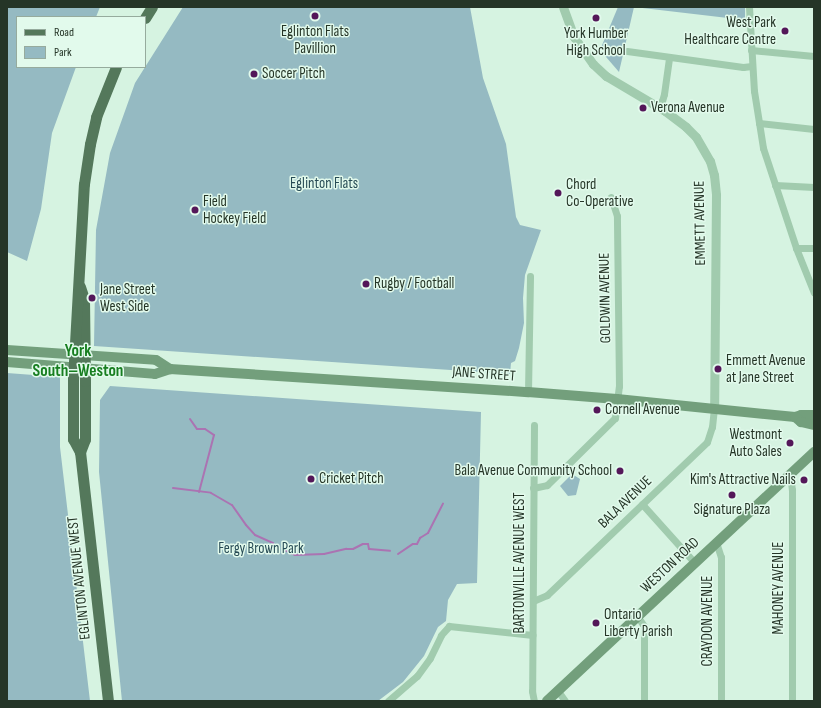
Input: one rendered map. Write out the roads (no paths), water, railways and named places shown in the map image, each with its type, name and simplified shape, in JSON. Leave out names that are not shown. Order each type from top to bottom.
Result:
[{"type":"main road","points":[[146,16],[152,7]]},
{"type":"main road","name":"EGLINTON AVENUE WEST","points":[[108,701],[80,452],[73,438],[80,367],[76,302],[80,285],[84,184],[90,144],[104,93],[116,68]]},
{"type":"main road","name":"JANE STREET","points":[[7,350],[156,360],[170,369]]},
{"type":"main road","name":"JANE STREET","points":[[7,362],[155,374],[170,369],[528,392],[617,399],[795,417],[801,415],[814,415]]},
{"type":"main road","name":"JANE STREET","points":[[795,417],[801,422],[814,425]]},
{"type":"main road","name":"WESTON ROAD","points":[[547,701],[694,562],[814,452]]},
{"type":"street","name":"EMMETT AVENUE","points":[[563,7],[574,37],[593,64],[606,76],[676,119],[696,137],[708,157],[714,175],[716,195],[714,409]]},
{"type":"street","points":[[749,7],[752,66],[763,148],[796,248],[814,293]]},
{"type":"street","points":[[627,50],[743,67],[752,66]]},
{"type":"street","points":[[751,50],[814,56]]},
{"type":"street","points":[[656,107],[662,101],[664,94],[669,57]]},
{"type":"street","points":[[759,123],[814,129]]},
{"type":"street","points":[[776,185],[814,187]]},
{"type":"street","name":"GOLDWIN AVENUE","points":[[611,197],[617,216],[619,386],[617,399]]},
{"type":"street","points":[[796,248],[814,248]]},
{"type":"street","points":[[528,392],[530,276]]},
{"type":"street","points":[[533,488],[546,485],[609,426],[615,418],[617,399]]},
{"type":"street","name":"BALA AVENUE","points":[[533,601],[547,595],[706,442],[711,433],[714,409]]},
{"type":"street","name":"BARTONVILLE AVENUE WEST","points":[[534,425],[532,697],[534,701]]},
{"type":"street","name":"MAHONEY AVENUE","points":[[790,474],[792,490],[792,701]]},
{"type":"street","points":[[642,504],[694,562]]},
{"type":"street","name":"CRAYDON AVENUE","points":[[716,542],[721,557],[721,701]]},
{"type":"street","points":[[637,616],[644,626],[644,701]]},
{"type":"street","points":[[388,701],[417,676],[430,658],[441,634],[449,626],[533,635]]},
{"type":"street","points":[[558,691],[565,701]]},
{"type":"waterway","points":[[190,419],[197,429],[205,429],[214,435],[199,492]]},
{"type":"waterway","points":[[173,488],[211,493],[232,505],[255,535],[273,543]]},
{"type":"waterway","points":[[398,554],[413,544],[417,544],[420,538],[428,533],[443,504]]},
{"type":"waterway","points":[[283,549],[295,555],[324,554],[353,549],[363,544],[368,544],[369,549],[390,551]]},
{"type":"place","name":"Eglinton Flats Pavillion","points":[[315,16]]},
{"type":"place","name":"York Humber High School","points":[[596,18]]},
{"type":"place","name":"West Park Healthcare Centre","points":[[785,31]]},
{"type":"place","name":"Soccer Pitch","points":[[254,74]]},
{"type":"place","name":"Verona Avenue","points":[[643,108]]},
{"type":"place","name":"Chord Co-Operative","points":[[558,193]]},
{"type":"place","name":"Field Hockey Field","points":[[195,210]]},
{"type":"place","name":"Rugby / Football","points":[[366,284]]},
{"type":"place","name":"Jane Street West Side","points":[[92,298]]},
{"type":"place","name":"Emmett Avenue at Jane Street","points":[[718,369]]},
{"type":"place","name":"Cornell Avenue","points":[[597,410]]},
{"type":"place","name":"Westmont Auto Sales","points":[[790,443]]},
{"type":"place","name":"Bala Avenue Community School","points":[[620,471]]},
{"type":"place","name":"Cricket Pitch","points":[[311,479]]},
{"type":"place","name":"Kim's Attractive Nails","points":[[804,480]]},
{"type":"place","name":"Signature Plaza","points":[[732,495]]},
{"type":"place","name":"Ontario Liberty Parish","points":[[596,623]]},
{"type":"district","name":"York South–Weston","points":[[78,362]]},
{"type":"park label","name":"Eglinton Flats","points":[[324,184]]},
{"type":"park label","name":"Fergy Brown Park","points":[[261,549]]}]
